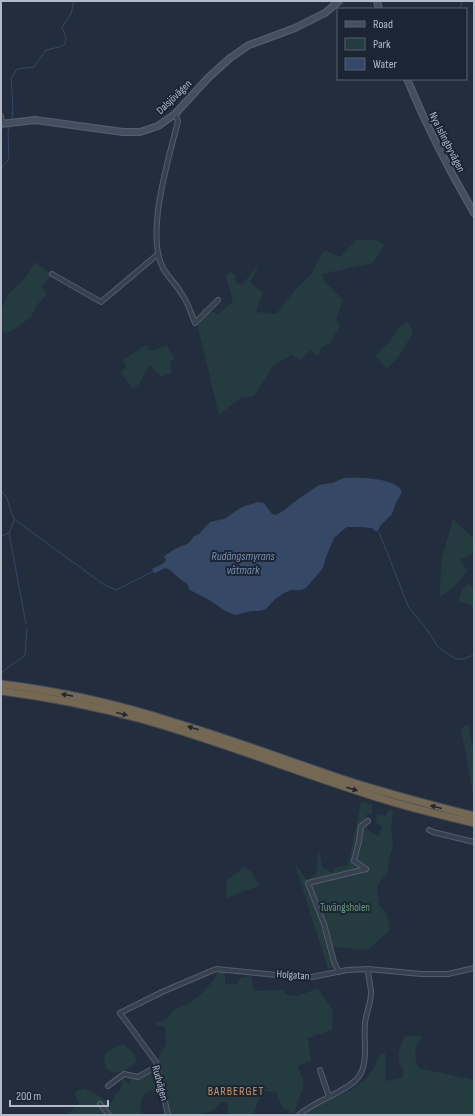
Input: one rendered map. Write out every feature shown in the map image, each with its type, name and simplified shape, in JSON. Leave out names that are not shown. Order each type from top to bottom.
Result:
[{"type":"highway","points":[[1,684],[72,696],[141,712],[361,785],[474,816]]},
{"type":"highway","points":[[1,691],[64,702],[140,719],[203,738],[373,796],[474,823]]},
{"type":"street","name":"Dalsjövägen","points":[[1,124],[35,120],[123,132],[140,132],[158,126],[175,114],[208,78],[230,58],[249,45],[295,28],[325,13],[338,1]]},
{"type":"street","name":"Nya Islingbyvägen","points":[[406,80],[420,113],[474,213]]},
{"type":"street","points":[[175,114],[178,121],[157,210],[158,254],[163,268],[182,294],[195,323],[218,300]]},
{"type":"street","points":[[1,116],[1,124]]},
{"type":"street","points":[[52,274],[100,302],[158,254]]},
{"type":"street","points":[[339,972],[334,962],[324,924],[308,883],[366,869],[354,861],[361,826],[368,821]]},
{"type":"street","points":[[429,830],[474,842]]},
{"type":"street","name":"Holgatan","points":[[120,1013],[162,992],[216,969],[307,978],[339,972],[368,969],[421,974],[448,974],[474,968]]},
{"type":"street","points":[[299,1115],[312,1105],[341,1090],[357,1079],[361,1073],[364,1066],[364,1024],[371,992],[368,980],[368,969]]},
{"type":"street","name":"Rudvägen","points":[[120,1013],[156,1062],[168,1115]]},
{"type":"street","points":[[108,1086],[124,1074],[138,1077],[157,1066]]},
{"type":"street","points":[[320,1070],[329,1097]]},
{"type":"street","points":[[100,1104],[109,1115]]},
{"type":"green space","points":[[357,239],[369,241],[372,239],[377,240],[384,245],[373,263],[322,274],[324,281],[343,300],[336,320],[340,326],[330,343],[321,348],[318,356],[311,350],[300,360],[291,355],[273,366],[254,396],[242,397],[219,415],[197,324],[202,308],[218,314],[233,301],[226,276],[230,271],[236,275],[235,282],[242,285],[257,266],[257,270],[250,282],[263,293],[256,312],[276,314],[295,290],[312,273],[322,253],[326,251],[340,257]]},
{"type":"green space","points":[[34,262],[52,274],[42,287],[47,294],[37,305],[31,317],[10,332],[6,333],[1,329],[3,304],[11,291],[26,277]]},
{"type":"green space","points":[[408,321],[413,333],[399,356],[387,368],[375,356],[390,341],[398,328]]},
{"type":"green space","points":[[146,345],[149,351],[167,346],[175,360],[170,361],[172,372],[162,377],[149,365],[140,383],[133,389],[121,373],[126,366],[123,360]]},
{"type":"green space","points":[[453,519],[474,539],[474,553],[460,560],[467,571],[455,586],[440,597],[442,558]]},
{"type":"green space","points":[[469,584],[474,589],[474,609],[471,605],[459,602],[461,592]]},
{"type":"green space","points":[[468,724],[474,753],[474,799],[461,729]]},
{"type":"green space","name":"Tuvängsholen","points":[[361,802],[372,805],[372,813],[366,815],[368,823],[367,830],[379,836],[382,827],[376,822],[377,814],[386,816],[389,809],[393,810],[391,828],[393,846],[387,874],[377,885],[379,905],[387,914],[390,930],[369,949],[360,950],[327,946],[334,968],[328,969],[295,864],[307,880],[316,874],[319,850],[322,867],[333,873],[334,868],[348,865]]},
{"type":"green space","points":[[244,867],[252,872],[259,886],[226,898],[227,880]]},
{"type":"green space","points":[[218,972],[225,972],[225,984],[238,984],[240,978],[251,976],[254,991],[282,990],[288,995],[298,996],[318,988],[333,1011],[332,1030],[308,1038],[311,1061],[298,1066],[304,1084],[294,1114],[283,1108],[276,1092],[262,1091],[253,1115],[229,1115],[227,1103],[221,1102],[212,1111],[198,1115],[169,1115],[157,1062],[166,1043],[165,1027],[154,1024],[169,1017],[173,1010],[180,1008],[199,996]]},
{"type":"green space","points":[[414,1035],[422,1036],[415,1051],[419,1068],[474,1080],[474,1115],[304,1115],[312,1109],[351,1090],[365,1079],[374,1068],[379,1055],[385,1053],[385,1081],[402,1078],[403,1069],[399,1063],[399,1052],[404,1037]]},
{"type":"green space","points":[[124,1044],[134,1054],[137,1060],[135,1063],[130,1068],[114,1073],[106,1069],[104,1056],[108,1051]]},
{"type":"green space","points":[[156,1068],[161,1089],[146,1092],[141,1103],[141,1112],[143,1115],[67,1115],[79,1103],[74,1093],[83,1088],[110,1103],[114,1100],[115,1094],[121,1089],[122,1078],[129,1084],[132,1079],[140,1078]]},
{"type":"water","name":"Rudängsmyrans våtmark","points":[[344,478],[376,479],[392,483],[402,492],[392,514],[380,526],[378,531],[375,531],[372,528],[347,527],[334,538],[323,568],[306,588],[301,590],[291,590],[284,593],[275,599],[266,609],[235,615],[225,611],[211,601],[190,590],[187,584],[170,570],[165,568],[155,573],[152,569],[164,563],[166,560],[164,556],[189,543],[194,536],[199,534],[210,522],[224,519],[242,507],[258,502],[264,503],[272,514],[276,515],[319,485],[332,483]]},
{"type":"waterway","points":[[12,119],[13,106],[11,79],[17,69],[34,67],[46,50],[65,44],[66,38],[62,27],[71,14],[74,1]]},
{"type":"waterway","points":[[460,8],[462,1]]},
{"type":"waterway","points":[[1,168],[9,159],[9,126]]},
{"type":"waterway","points":[[1,491],[6,496],[14,519]]},
{"type":"waterway","points":[[14,519],[103,584],[116,590],[154,571]]},
{"type":"waterway","points":[[14,520],[9,533],[26,624]]},
{"type":"waterway","points":[[379,532],[409,608],[426,628],[438,647],[456,659],[462,659],[474,655]]},
{"type":"waterway","points":[[1,536],[9,533]]},
{"type":"waterway","points":[[2,673],[25,655],[27,628]]},
{"type":"district","name":"BARBERGET","points":[[236,1091]]}]
